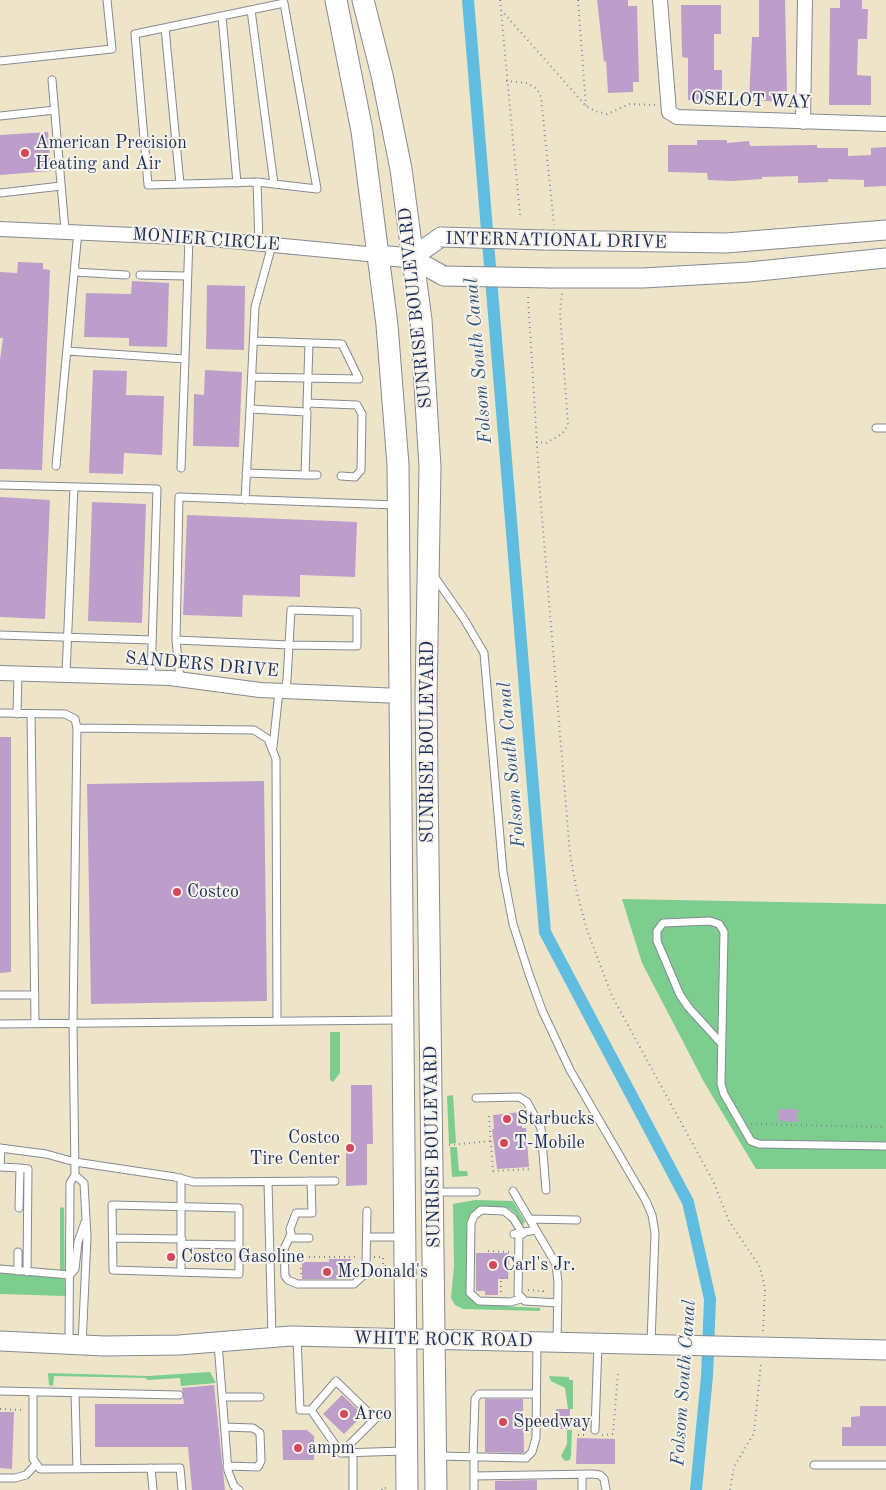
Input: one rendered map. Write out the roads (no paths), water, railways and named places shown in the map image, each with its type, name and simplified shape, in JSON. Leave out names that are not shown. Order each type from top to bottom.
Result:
[{"type":"main road","name":"SUNRISE BOULEVARD","points":[[336,0],[362,132],[388,344],[398,466],[407,1490]]},
{"type":"main road","name":"SUNRISE BOULEVARD","points":[[363,0],[382,75],[401,169],[421,320],[430,467],[427,764],[436,1340],[436,1490]]},
{"type":"main road","name":"INTERNATIONAL DRIVE","points":[[886,230],[726,243],[441,237],[412,258],[444,276],[556,278],[643,278],[739,272],[886,258]]},
{"type":"main road","name":"MONIER CIRCLE","points":[[378,255],[412,258]]},
{"type":"main road","points":[[401,696],[412,705],[416,713],[417,738],[427,764]]},
{"type":"main road","name":"WHITE ROCK ROAD","points":[[0,1341],[76,1345],[170,1345],[297,1336],[406,1340],[657,1343],[886,1350]]},
{"type":"street","name":"OSELOT WAY","points":[[660,0],[669,112],[677,117],[886,124]]},
{"type":"street","points":[[803,122],[805,0]]},
{"type":"street","name":"MONIER CIRCLE","points":[[0,228],[189,237],[378,255]]},
{"type":"street","name":"SANDERS DRIVE","points":[[0,673],[151,677],[282,691],[401,696]]},
{"type":"lane","points":[[0,61],[112,49],[107,0]]},
{"type":"lane","points":[[284,3],[316,189],[257,182],[148,184],[135,34],[222,16],[284,3]]},
{"type":"lane","points":[[251,10],[274,184]]},
{"type":"lane","points":[[222,16],[237,183]]},
{"type":"lane","points":[[165,28],[180,184]]},
{"type":"lane","points":[[52,80],[61,186],[72,231],[74,272],[56,466]]},
{"type":"lane","points":[[0,116],[55,110]]},
{"type":"lane","points":[[245,500],[255,307],[266,244],[257,182]]},
{"type":"lane","points":[[0,193],[61,186]]},
{"type":"lane","points":[[180,468],[189,237]]},
{"type":"lane","points":[[74,272],[126,274]]},
{"type":"lane","points":[[140,275],[186,276]]},
{"type":"lane","points":[[252,377],[359,379],[342,344],[254,342]]},
{"type":"lane","points":[[305,475],[309,343]]},
{"type":"lane","points":[[67,351],[185,359]]},
{"type":"lane","points":[[307,403],[357,405],[362,414],[360,470],[355,477],[341,476]]},
{"type":"lane","points":[[250,409],[307,412]]},
{"type":"lane","points":[[876,428],[886,428]]},
{"type":"lane","points":[[246,473],[317,475]]},
{"type":"lane","points":[[0,485],[157,489],[151,677]]},
{"type":"lane","points":[[66,674],[74,487]]},
{"type":"lane","points":[[180,679],[176,640],[179,497],[398,505]]},
{"type":"lane","points":[[428,569],[464,619],[484,653],[503,872],[513,924],[529,974],[542,1010],[570,1070],[646,1201],[652,1216],[655,1234],[657,1343]]},
{"type":"lane","points":[[176,640],[289,645],[357,646],[358,612],[291,610],[289,645],[273,747],[276,759],[277,1021]]},
{"type":"lane","points":[[0,635],[152,640]]},
{"type":"lane","points":[[17,714],[18,673]]},
{"type":"lane","points":[[0,714],[65,714],[76,718],[73,1023],[75,1162],[76,1175],[84,1183],[87,1251],[76,1345]]},
{"type":"lane","points":[[31,714],[35,1023]]},
{"type":"lane","points":[[77,728],[254,730],[263,734],[273,747]]},
{"type":"lane","points":[[721,1043],[689,1008],[680,995],[657,941],[657,931],[663,922],[710,921],[722,927],[725,936],[721,1043],[722,1089],[751,1141],[759,1144],[886,1146]]},
{"type":"lane","points":[[0,995],[35,995]]},
{"type":"lane","points":[[0,1024],[404,1020]]},
{"type":"lane","points":[[476,1098],[519,1098],[527,1102],[541,1128],[546,1190]]},
{"type":"lane","points":[[27,1272],[28,1169],[0,1167],[0,1148],[46,1154],[75,1162],[181,1178],[194,1182],[336,1181]]},
{"type":"lane","points":[[19,1208],[20,1168]]},
{"type":"lane","points":[[76,1175],[70,1183],[70,1275],[76,1345]]},
{"type":"lane","points":[[181,1178],[181,1272]]},
{"type":"lane","points":[[268,1182],[272,1338]]},
{"type":"lane","points":[[311,1182],[312,1213],[296,1213],[291,1223],[291,1234],[284,1249],[285,1276],[293,1283],[354,1284],[365,1274],[366,1211]]},
{"type":"lane","points":[[513,1191],[556,1264],[557,1342]]},
{"type":"lane","points":[[433,1192],[476,1192]]},
{"type":"lane","points":[[112,1206],[182,1207],[239,1208],[239,1274],[113,1270],[112,1206]]},
{"type":"lane","points":[[521,1299],[517,1289],[518,1234],[513,1218],[504,1211],[481,1210],[474,1216],[471,1223],[470,1293],[479,1301],[510,1302],[521,1299],[558,1303]]},
{"type":"lane","points":[[530,1219],[577,1220]]},
{"type":"lane","points":[[70,1275],[75,1269],[78,1242],[86,1221]]},
{"type":"lane","points":[[518,1234],[536,1230]]},
{"type":"lane","points":[[291,1234],[292,1238],[309,1238]]},
{"type":"lane","points":[[367,1237],[406,1237]]},
{"type":"lane","points":[[113,1238],[239,1245]]},
{"type":"lane","points":[[18,1252],[18,1271]]},
{"type":"lane","points":[[0,1269],[70,1275]]},
{"type":"lane","points":[[297,1336],[300,1410],[311,1410],[336,1381],[375,1419],[341,1453]]},
{"type":"lane","points":[[218,1342],[228,1466],[230,1478],[234,1486],[240,1490]]},
{"type":"lane","points":[[436,1456],[526,1458],[532,1452],[536,1438],[537,1342]]},
{"type":"lane","points":[[595,1432],[598,1343]]},
{"type":"lane","points":[[0,1391],[180,1395]]},
{"type":"lane","points":[[33,1392],[34,1459],[40,1469],[180,1468],[182,1490]]},
{"type":"lane","points":[[75,1393],[77,1468]]},
{"type":"lane","points":[[474,1490],[475,1399],[479,1394],[536,1394]]},
{"type":"lane","points":[[222,1397],[260,1398]]},
{"type":"lane","points":[[311,1410],[341,1453]]},
{"type":"lane","points":[[225,1427],[253,1428],[260,1433],[261,1461],[258,1467],[228,1466]]},
{"type":"lane","points":[[341,1453],[407,1451]]},
{"type":"lane","points":[[353,1452],[353,1490]]},
{"type":"lane","points":[[0,1478],[15,1478],[26,1475],[36,1464]]},
{"type":"lane","points":[[814,1466],[886,1464]]},
{"type":"lane","points":[[151,1468],[153,1490]]},
{"type":"lane","points":[[582,1475],[582,1490]]},
{"type":"lane","points":[[474,1476],[600,1476],[606,1483],[606,1490]]},
{"type":"waterway","name":"Folsom South Canal","points":[[468,0],[545,932],[688,1202],[710,1299],[707,1376],[696,1490]]},
{"type":"place","name":"American Precision Heating and Air","points":[[25,153]]},
{"type":"place","name":"Costco","points":[[177,892]]},
{"type":"place","name":"Starbucks","points":[[507,1119]]},
{"type":"place","name":"T-Mobile","points":[[504,1143]]},
{"type":"place","name":"Costco Tire Center","points":[[350,1148]]},
{"type":"place","name":"Costco Gasoline","points":[[171,1257]]},
{"type":"place","name":"Carl's Jr.","points":[[493,1265]]},
{"type":"place","name":"McDonald's","points":[[327,1272]]},
{"type":"place","name":"Arco","points":[[344,1414]]},
{"type":"place","name":"Speedway","points":[[503,1422]]},
{"type":"place","name":"ampm","points":[[298,1448]]}]
